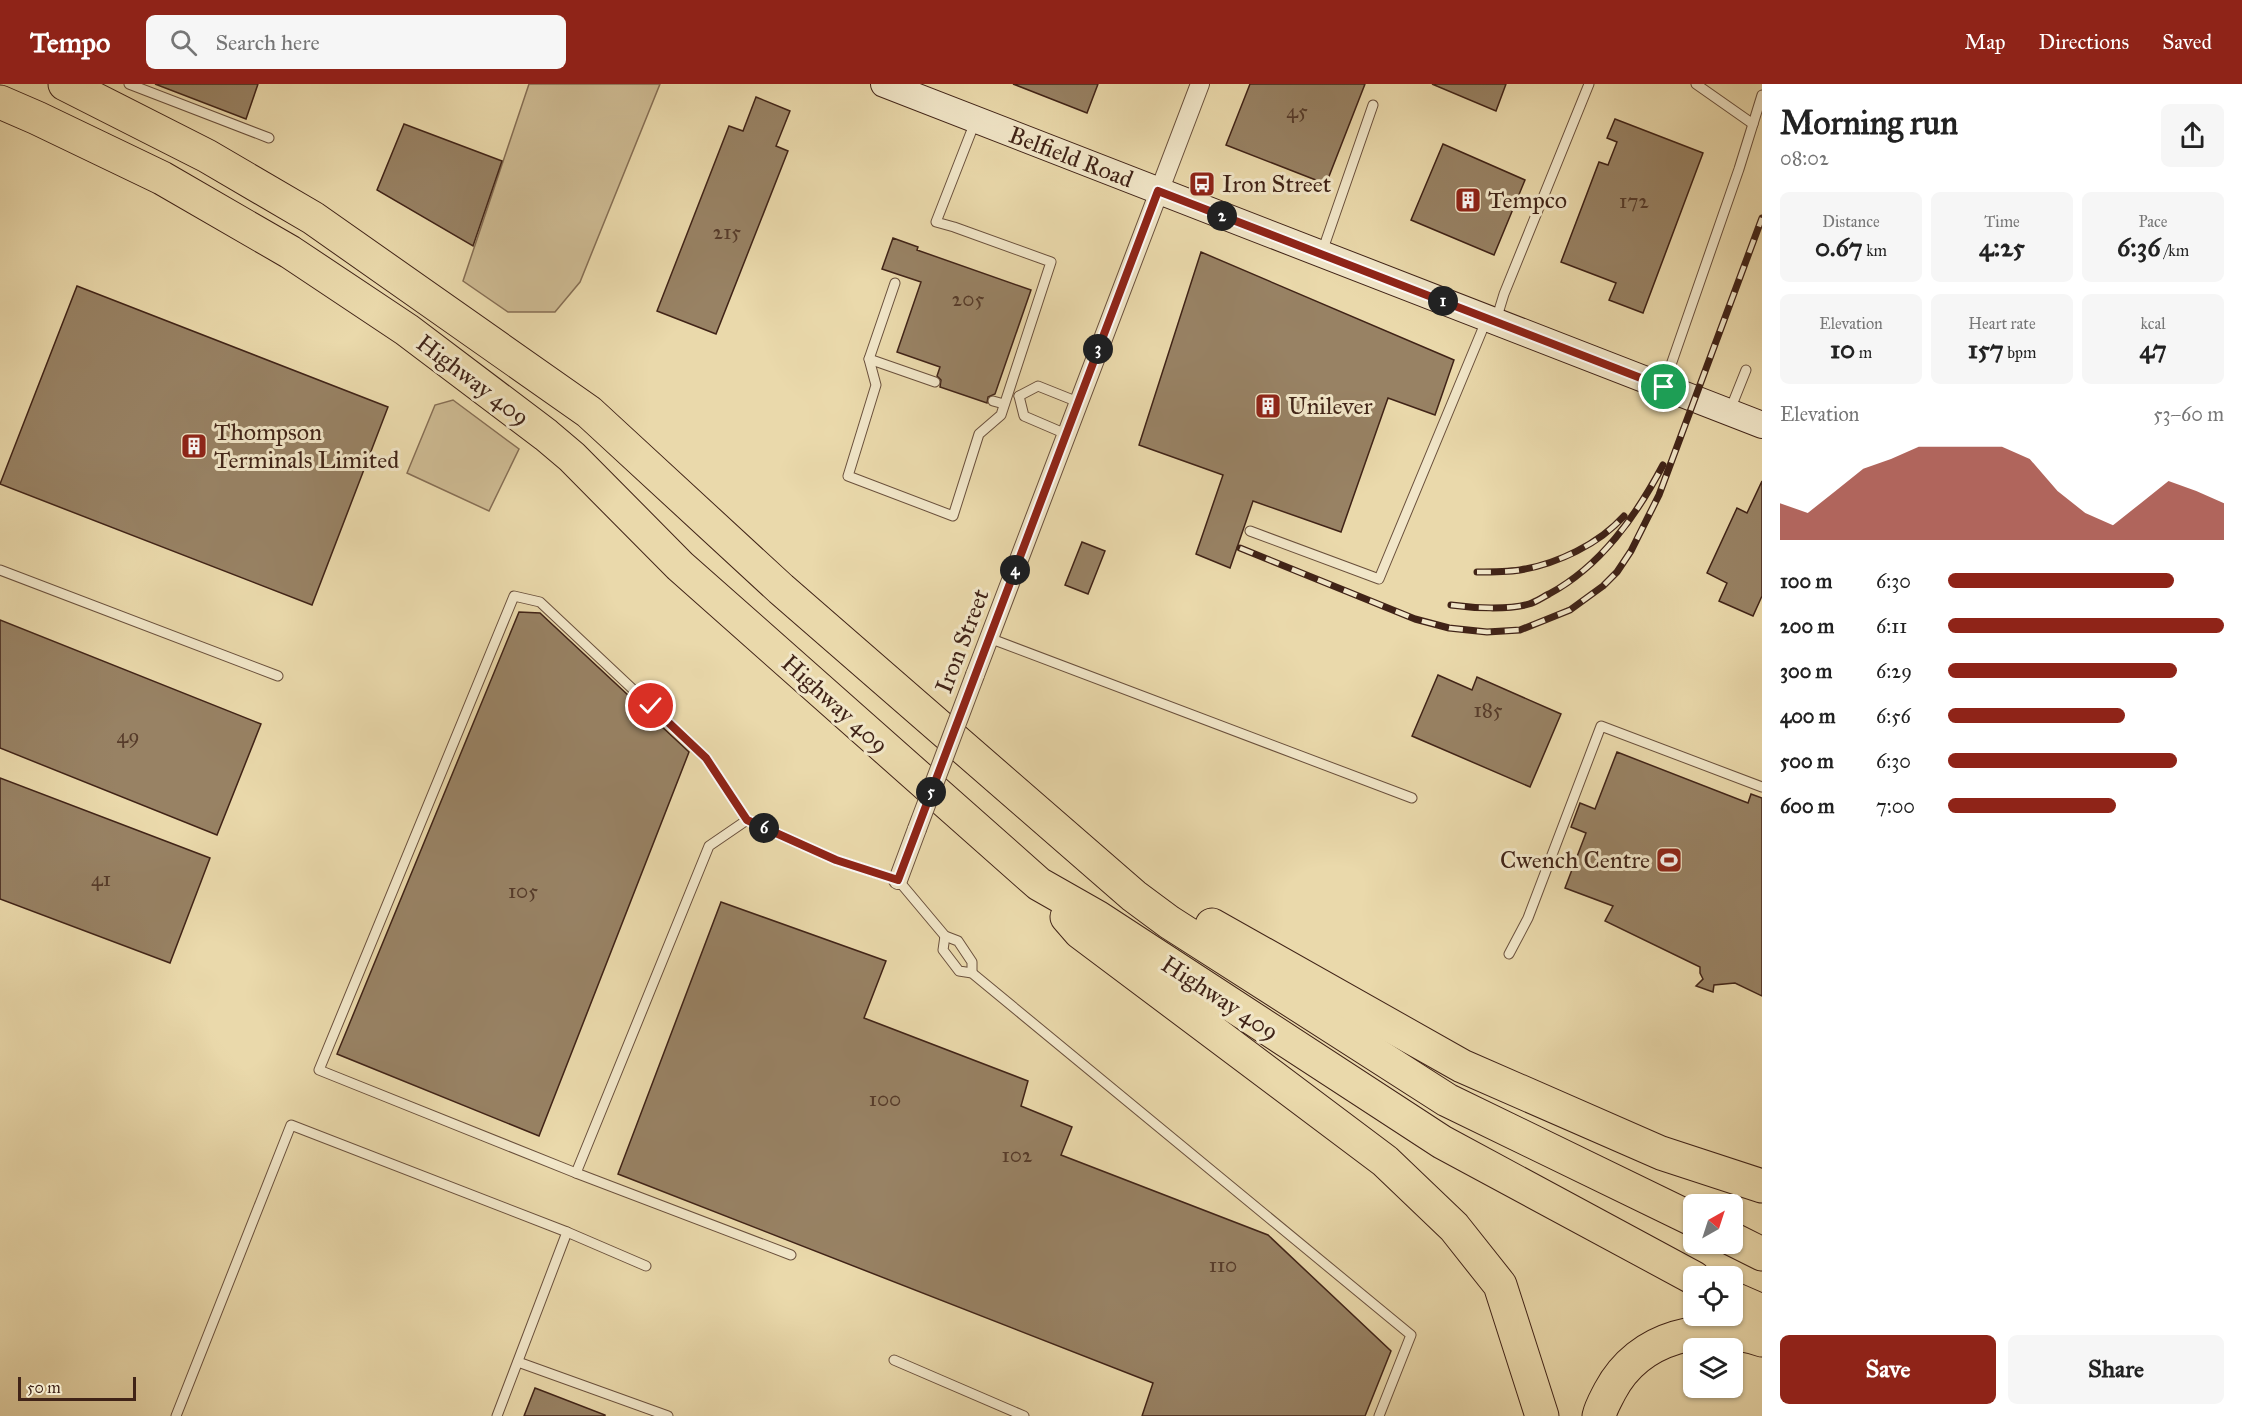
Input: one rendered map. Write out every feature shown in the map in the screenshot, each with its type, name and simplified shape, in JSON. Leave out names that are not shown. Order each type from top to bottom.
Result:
[{"type":"highway","name":"Highway 409","points":[[65,84],[207,156],[313,218],[589,412],[781,589],[1134,896],[1179,928],[1447,1100],[1683,1215]]},
{"type":"highway","name":"Highway 409","points":[[0,102],[162,178],[290,252],[417,337],[564,450],[681,566],[1039,884],[1096,917],[1442,1142],[1683,1272]]},
{"type":"highway","points":[[1039,884],[1080,932],[1385,1161],[1454,1227],[1500,1285],[1542,1416]]},
{"type":"highway","points":[[1134,896],[1192,914],[1462,1066],[1660,1153],[1762,1185]]},
{"type":"highway","points":[[1743,1244],[1762,1254]]},
{"type":"highway","points":[[1743,1303],[1762,1311]]},
{"type":"highway","points":[[1599,1416],[1600,1409],[1619,1374],[1646,1350],[1678,1335],[1714,1332],[1762,1340]]},
{"type":"main road","name":"Belfield Road","points":[[897,86],[976,120],[1762,425]]},
{"type":"street","points":[[0,88],[3,84]]},
{"type":"street","name":"Iron Street","points":[[898,880],[1200,84]]},
{"type":"lane","points":[[129,84],[269,138]]},
{"type":"lane","points":[[1250,531],[1378,579],[1504,294],[1589,84]]},
{"type":"lane","points":[[1696,84],[1753,124]]},
{"type":"lane","points":[[1664,387],[1762,95]]},
{"type":"lane","points":[[1321,254],[1373,105]]},
{"type":"lane","points":[[895,283],[869,359],[876,385],[848,476],[953,516],[979,434],[1001,415],[1051,262],[954,226],[936,222],[976,120]]},
{"type":"lane","points":[[869,359],[935,381]]},
{"type":"lane","points":[[1729,412],[1746,370]]},
{"type":"lane","points":[[1019,396],[1038,386],[1078,402]]},
{"type":"lane","points":[[1009,391],[1019,396],[1024,416],[1066,434]]},
{"type":"lane","points":[[993,401],[1004,404]]},
{"type":"lane","points":[[0,570],[278,676]]},
{"type":"lane","points":[[791,1255],[576,1173],[319,1070],[514,596],[540,602],[706,758],[747,820],[836,860],[898,880],[945,936],[958,941],[972,962],[972,973]]},
{"type":"lane","points":[[989,638],[1412,798]]},
{"type":"lane","points":[[1509,954],[1528,918],[1601,726],[1762,787]]},
{"type":"lane","points":[[576,1173],[709,846],[747,820]]},
{"type":"lane","points":[[945,936],[943,950],[959,971],[972,973],[1411,1335],[1379,1416]]},
{"type":"lane","points":[[176,1416],[291,1125],[567,1232],[646,1266]]},
{"type":"lane","points":[[497,1416],[567,1232]]},
{"type":"lane","points":[[894,1360],[1024,1416]]},
{"type":"lane","points":[[518,1362],[668,1416]]},
{"type":"shaded area","points":[[529,84],[660,84],[580,282],[555,312],[508,312],[463,281]]},
{"type":"shaded area","points":[[453,400],[519,449],[489,511],[407,473],[435,405]]},
{"type":"building","points":[[155,84],[258,84],[246,119]]},
{"type":"building","points":[[1013,84],[1098,84],[1087,113]]},
{"type":"building","points":[[1250,84],[1365,84],[1326,184],[1226,145]]},
{"type":"building","points":[[1432,84],[1506,84],[1496,111]]},
{"type":"building","points":[[756,97],[790,111],[776,146],[788,151],[716,334],[657,311],[729,126],[743,131]]},
{"type":"building","points":[[1615,119],[1703,153],[1643,313],[1609,300],[1616,283],[1561,262],[1599,162],[1608,165],[1617,142],[1607,138]]},
{"type":"building","points":[[404,124],[502,161],[473,246],[377,190]]},
{"type":"building","name":"Tempco","points":[[1443,144],[1525,180],[1494,255],[1411,220]]},
{"type":"building","points":[[893,238],[918,247],[917,250],[1031,290],[995,394],[988,397],[987,403],[940,387],[941,380],[937,376],[940,367],[897,352],[921,282],[882,269]]},
{"type":"building","name":"Unilever","points":[[1201,252],[1454,360],[1435,415],[1388,398],[1341,532],[1253,501],[1230,568],[1196,554],[1223,475],[1139,445]]},
{"type":"building","name":"Thompson Terminals Limited","points":[[77,286],[388,407],[312,605],[0,484]]},
{"type":"building","points":[[1762,481],[1762,596],[1753,616],[1719,601],[1727,583],[1707,573],[1737,508],[1747,513]]},
{"type":"building","points":[[1082,542],[1105,551],[1088,594],[1065,585]]},
{"type":"building","points":[[519,612],[540,613],[689,752],[539,1136],[337,1054]]},
{"type":"building","points":[[0,620],[261,724],[217,835],[0,748]]},
{"type":"building","points":[[1438,675],[1472,690],[1477,677],[1561,714],[1530,787],[1412,736]]},
{"type":"building","name":"Cwench Centre","points":[[1617,752],[1748,803],[1751,794],[1762,798],[1762,996],[1735,983],[1714,985],[1713,992],[1696,986],[1703,979],[1700,967],[1605,921],[1613,906],[1565,888],[1586,833],[1571,827],[1580,803],[1595,809]]},
{"type":"building","points":[[0,778],[210,858],[170,963],[0,899]]},
{"type":"building","points":[[721,902],[886,961],[864,1018],[1028,1081],[1021,1106],[1072,1127],[1061,1155],[1268,1235],[1391,1351],[1365,1416],[1142,1416],[1153,1383],[618,1174]]},
{"type":"building","points":[[535,1388],[605,1415],[605,1416],[524,1416]]},
{"type":"railway","points":[[1240,548],[1415,619],[1449,628],[1487,632],[1520,630],[1570,610],[1603,586],[1617,572],[1631,551],[1659,495],[1762,218]]},
{"type":"railway","points":[[1451,605],[1490,608],[1521,606],[1537,601],[1568,583],[1601,554],[1629,521],[1663,465]]},
{"type":"railway","points":[[1477,572],[1520,570],[1563,558],[1590,544],[1624,516]]},
{"type":"place","name":"Iron Street","points":[[1202,184]]},
{"type":"place","name":"Tempco","points":[[1468,200]]},
{"type":"place","name":"Unilever","points":[[1268,406]]},
{"type":"place","name":"Thompson Terminals Limited","points":[[194,446]]},
{"type":"place","name":"Cwench Centre","points":[[1669,860]]},
{"type":"route","points":[[651,706],[706,758],[747,820],[836,860],[898,880],[1158,191],[1664,387]]}]
